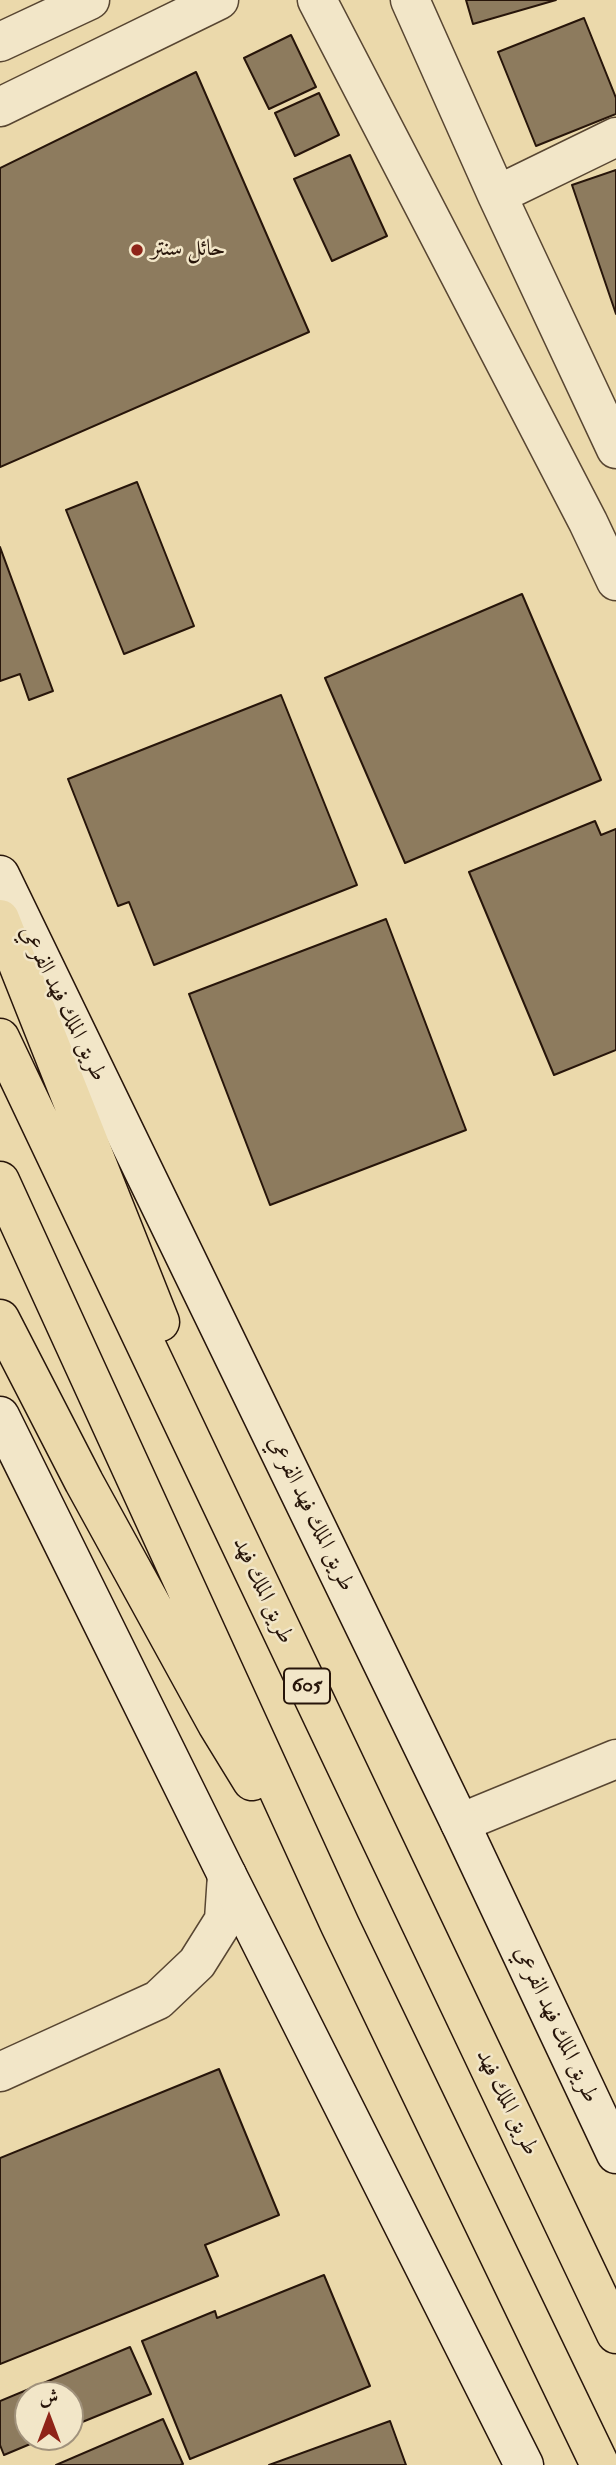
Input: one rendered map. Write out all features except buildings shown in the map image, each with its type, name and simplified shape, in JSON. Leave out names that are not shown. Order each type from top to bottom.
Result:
[{"type":"highway","points":[[0,919],[294,1659]]},
{"type":"highway","name":"طريق الملك فهد","points":[[0,1038],[616,2334]]},
{"type":"highway","points":[[0,1181],[341,1925],[600,2465]]},
{"type":"highway","points":[[0,1319],[84,1482],[217,1724],[341,1925]]},
{"type":"main road","points":[[0,42],[90,0]]},
{"type":"main road","points":[[0,107],[219,0]]},
{"type":"main road","points":[[317,0],[588,522],[616,582]]},
{"type":"main road","points":[[410,0],[497,195],[616,449]]},
{"type":"main road","points":[[497,195],[616,137]]},
{"type":"main road","name":"طريق الملك فهد الفرعي","points":[[0,876],[460,1823],[616,2154]]},
{"type":"main road","points":[[0,1416],[524,2465]]},
{"type":"main road","points":[[460,1823],[616,1759]]},
{"type":"main road","points":[[0,2072],[158,2000],[197,1963],[223,1920],[227,1875]]},
{"type":"place","name":"حائل سنتر","points":[[137,250]]}]
